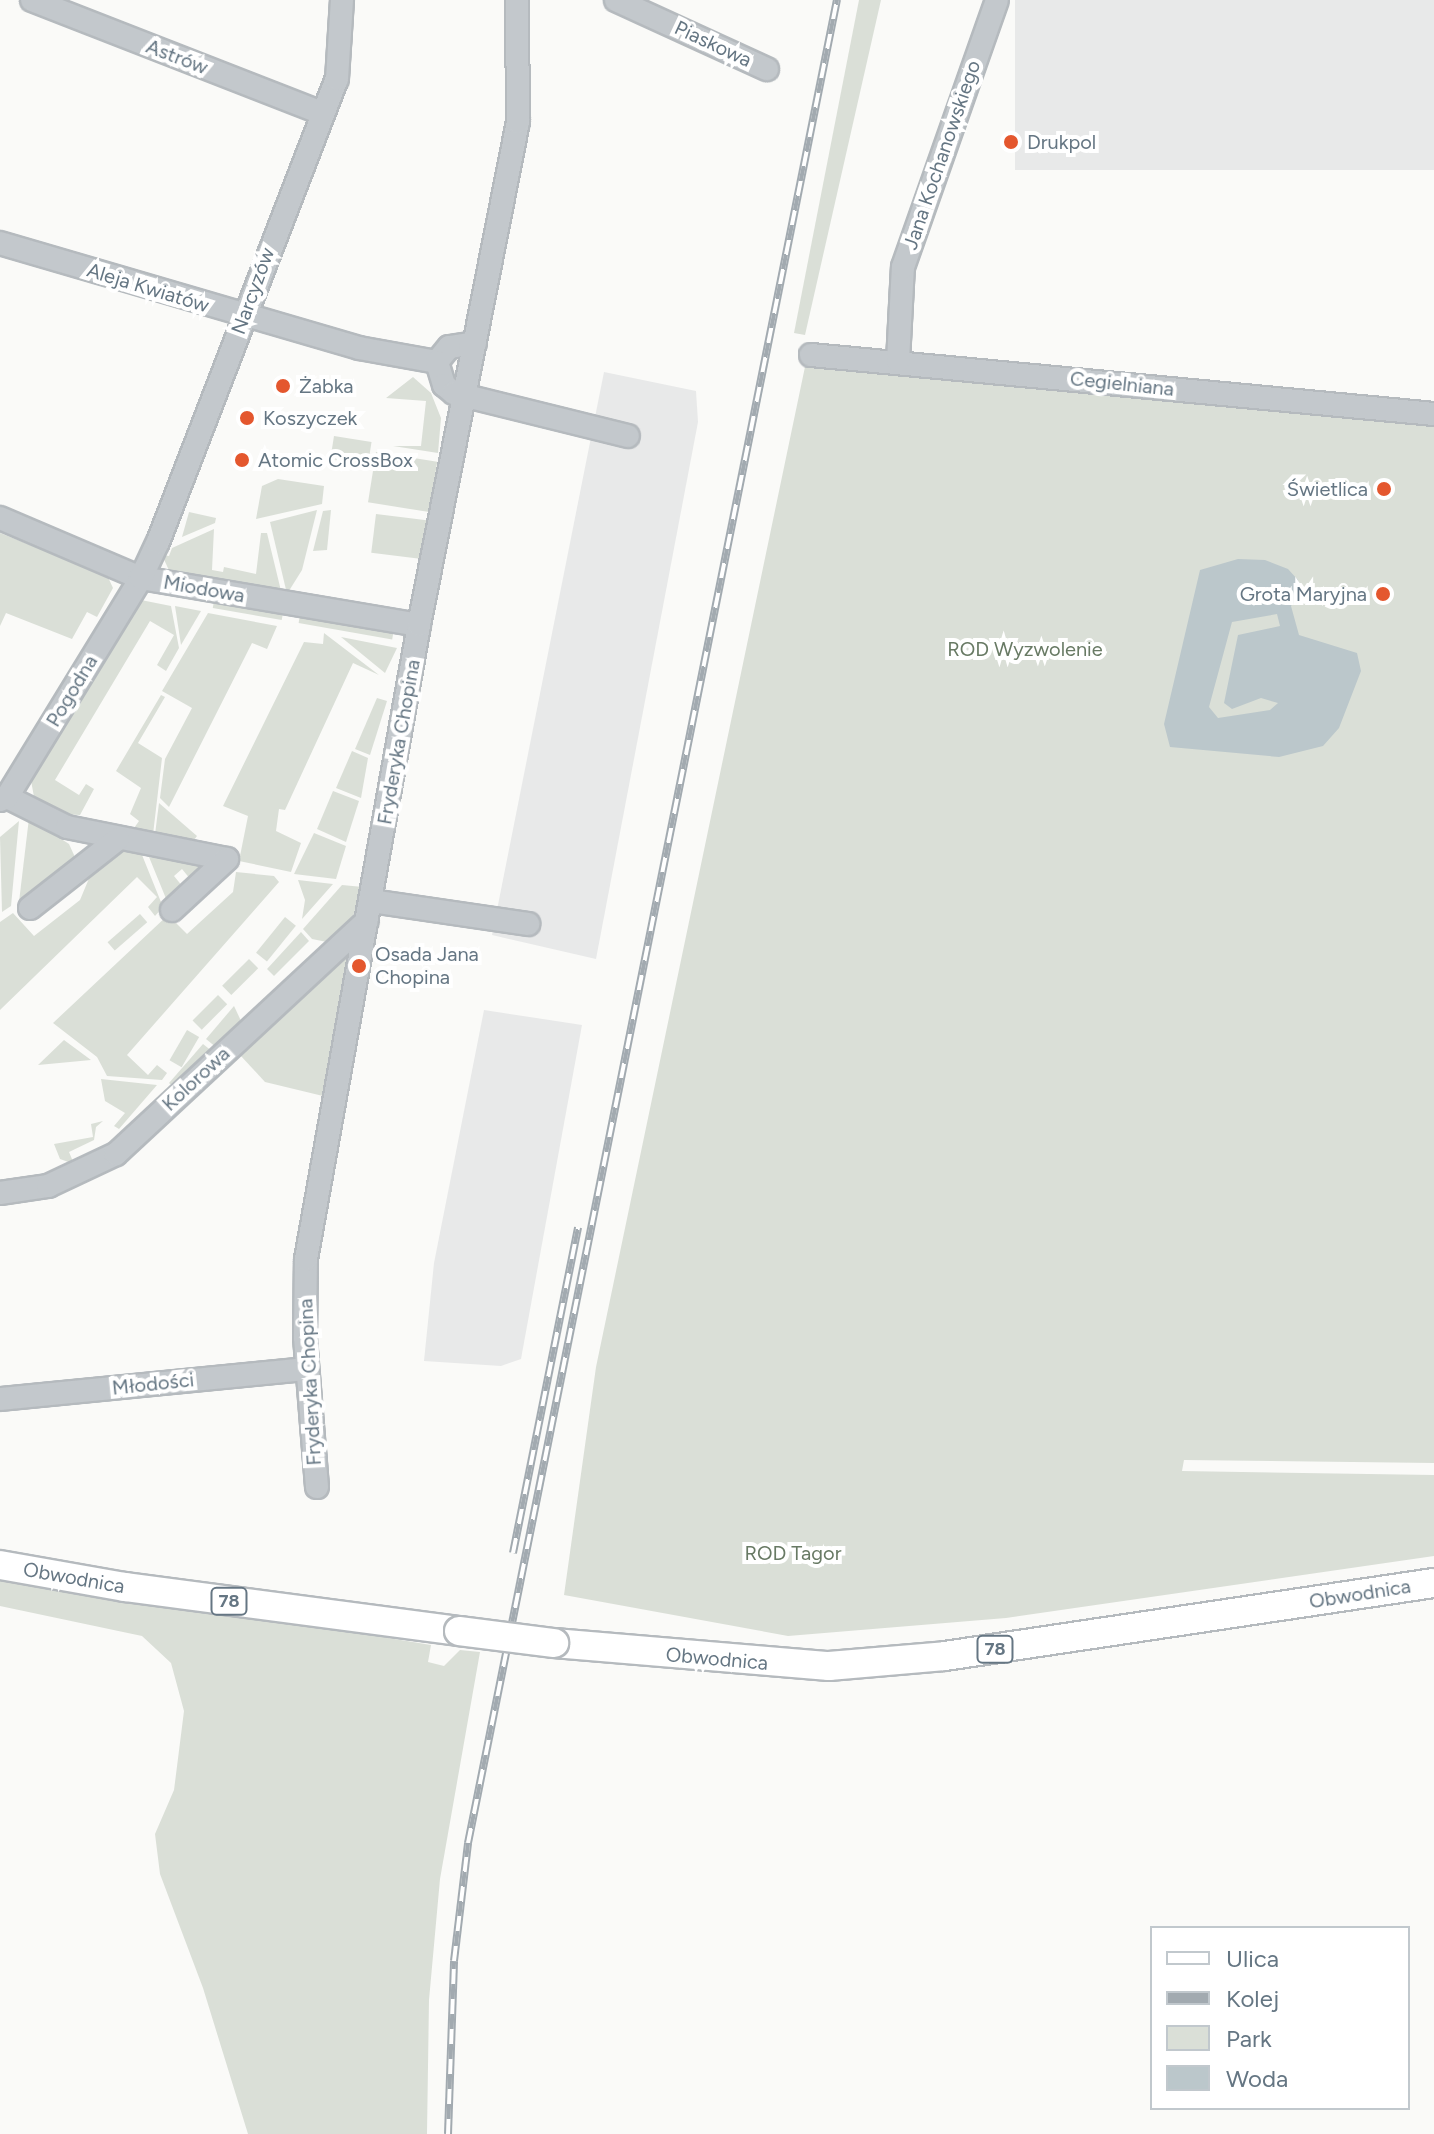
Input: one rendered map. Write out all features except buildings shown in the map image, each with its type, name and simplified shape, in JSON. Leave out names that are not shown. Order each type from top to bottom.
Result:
[{"type":"main road","name":"Obwodnica","points":[[0,1565],[459,1631],[761,1664],[853,1664],[959,1654],[1434,1583]]},
{"type":"street","name":"Astrów","points":[[32,0],[322,113]]},
{"type":"street","name":"Narcyzów","points":[[141,578],[337,79],[342,0]]},
{"type":"street","name":"Fryderyka Chopina","points":[[317,1487],[307,1369],[306,1259],[419,625],[518,122],[517,0]]},
{"type":"street","name":"Piaskowa","points":[[616,0],[767,69]]},
{"type":"street","name":"Jana Kochanowskiego","points":[[898,361],[903,267],[997,0]]},
{"type":"street","name":"Aleja Kwiatów","points":[[0,243],[359,348],[437,362]]},
{"type":"street","points":[[475,343],[449,347],[437,362],[444,385],[465,396],[628,436]]},
{"type":"street","name":"Cegielniana","points":[[811,355],[1434,414]]},
{"type":"street","name":"Miodowa","points":[[0,518],[141,578],[419,625]]},
{"type":"street","name":"Pogodna","points":[[4,798],[141,578]]},
{"type":"street","points":[[4,798],[67,827],[227,859],[172,910]]},
{"type":"street","points":[[30,908],[118,839]]},
{"type":"street","points":[[369,911],[528,924]]},
{"type":"street","name":"Kolorowa","points":[[0,1193],[48,1186],[116,1154],[369,911]]},
{"type":"street","name":"Młodości","points":[[0,1399],[307,1369]]},
{"type":"shaded area","points":[[1015,0],[1434,0],[1434,170],[1015,170]]},
{"type":"shaded area","points":[[604,372],[696,391],[698,422],[596,959],[492,935]]},
{"type":"shaded area","points":[[484,1010],[582,1025],[521,1359],[501,1366],[424,1361],[434,1263]]},
{"type":"green space","points":[[859,0],[881,0],[805,335],[794,333]]},
{"type":"green space","points":[[806,362],[1434,422],[1434,1463],[1184,1460],[1182,1471],[1434,1475],[1434,1556],[1006,1618],[788,1636],[564,1595],[596,1367]]},
{"type":"green space","points":[[413,377],[431,393],[441,418],[438,453],[393,446],[421,446],[426,401],[386,398]]},
{"type":"green space","points":[[334,436],[372,442],[368,465],[330,459]]},
{"type":"green space","points":[[376,452],[437,462],[429,512],[368,502]]},
{"type":"green space","points":[[278,479],[324,486],[322,504],[256,519],[262,486]]},
{"type":"green space","points":[[317,510],[302,570],[287,594],[270,522]]},
{"type":"green space","points":[[331,510],[327,550],[313,551],[323,511]]},
{"type":"green space","points":[[189,512],[216,518],[215,523],[182,537]]},
{"type":"green space","points":[[376,514],[427,520],[422,559],[371,553]]},
{"type":"green space","points":[[214,529],[212,570],[223,572],[224,567],[256,574],[261,533],[267,533],[282,595],[172,577],[162,555],[169,556],[172,548]]},
{"type":"green space","points":[[0,533],[107,575],[113,588],[97,617],[87,612],[72,639],[6,613],[0,626]]},
{"type":"green space","points":[[136,599],[171,606],[179,648],[166,671],[157,665],[174,635],[150,621],[55,780],[79,795],[86,784],[94,789],[80,815],[61,814],[34,797],[30,775]]},
{"type":"green space","points":[[214,601],[283,613],[282,620],[213,608]]},
{"type":"green space","points":[[175,606],[201,611],[181,645]]},
{"type":"green space","points":[[208,613],[277,626],[267,649],[252,643],[169,807],[160,798],[165,759],[192,708],[162,691]]},
{"type":"green space","points":[[300,615],[394,631],[392,639],[299,623]]},
{"type":"green space","points":[[324,633],[379,675],[353,663],[285,810],[279,809],[276,831],[301,843],[291,872],[239,861],[248,816],[223,806],[304,642],[323,644]]},
{"type":"green space","points":[[341,637],[397,648],[385,673]]},
{"type":"green space","points":[[161,695],[165,697],[138,743],[162,758],[152,843],[132,831],[139,821],[130,814],[141,788],[116,771]]},
{"type":"green space","points":[[377,698],[387,701],[370,755],[355,749]]},
{"type":"green space","points":[[352,751],[368,758],[361,798],[336,788]]},
{"type":"green space","points":[[333,791],[359,801],[346,842],[317,829]]},
{"type":"green space","points":[[159,803],[197,836],[187,846],[154,842]]},
{"type":"green space","points":[[29,818],[69,844],[74,863],[23,905],[19,902]]},
{"type":"green space","points":[[19,821],[11,906],[2,912],[0,837]]},
{"type":"green space","points":[[314,833],[346,846],[336,879],[294,874]]},
{"type":"green space","points":[[117,844],[140,850],[163,907],[155,916],[148,907],[157,897],[137,877],[0,1010],[0,922],[13,913],[34,936],[80,900],[95,864]]},
{"type":"green space","points":[[149,857],[205,866],[191,880],[182,869],[174,876],[183,887],[167,901]]},
{"type":"green space","points":[[236,872],[274,876],[279,882],[127,1055],[148,1075],[157,1065],[167,1073],[162,1080],[107,1076],[97,1057],[53,1023],[168,915],[187,934],[233,892]]},
{"type":"green space","points":[[298,880],[333,884],[302,919],[305,900]]},
{"type":"green space","points":[[342,885],[363,887],[352,919],[327,942],[312,939],[303,929]]},
{"type":"green space","points":[[140,914],[147,922],[115,951],[108,942]]},
{"type":"green space","points":[[285,917],[296,926],[267,962],[256,953]]},
{"type":"green space","points":[[301,932],[309,941],[274,976],[267,969]]},
{"type":"green space","points":[[350,948],[323,1096],[265,1082],[240,1055]]},
{"type":"green space","points":[[249,959],[258,968],[231,995],[222,986]]},
{"type":"green space","points":[[218,995],[227,1004],[202,1030],[193,1020]]},
{"type":"green space","points":[[234,1006],[242,1023],[217,1048],[206,1039]]},
{"type":"green space","points":[[187,1030],[199,1037],[182,1067],[170,1060]]},
{"type":"green space","points":[[64,1040],[91,1060],[38,1065]]},
{"type":"green space","points":[[203,1044],[213,1052],[176,1089],[169,1083]]},
{"type":"green space","points":[[101,1079],[157,1085],[119,1129],[114,1126],[125,1113],[105,1101]]},
{"type":"green space","points":[[103,1121],[96,1127],[94,1140],[69,1152],[74,1164],[60,1159],[54,1144],[93,1137],[91,1124]]},
{"type":"green space","points":[[0,1574],[431,1645],[428,1662],[444,1666],[460,1650],[480,1652],[440,1879],[429,2000],[427,2134],[248,2134],[203,1988],[160,1874],[155,1834],[174,1790],[184,1711],[171,1663],[142,1636],[0,1606]]},
{"type":"water","points":[[1238,559],[1265,560],[1288,569],[1298,580],[1300,594],[1291,606],[1299,635],[1357,653],[1361,671],[1339,728],[1323,746],[1279,757],[1170,747],[1164,724],[1200,570]],"holes":[[[1277,614],[1280,626],[1238,635],[1224,703],[1232,709],[1261,698],[1278,703],[1270,710],[1218,718],[1209,707],[1232,622]]]},
{"type":"railway","points":[[448,2134],[454,1961],[468,1843],[837,0]]},
{"type":"railway","points":[[513,1553],[578,1227]]},
{"type":"place","name":"Drukpol","points":[[1011,142]]},
{"type":"place","name":"Żabka","points":[[283,386]]},
{"type":"place","name":"Koszyczek","points":[[247,418]]},
{"type":"place","name":"Atomic CrossBox","points":[[242,460]]},
{"type":"place","name":"Świetlica","points":[[1384,489]]},
{"type":"place","name":"Grota Maryjna","points":[[1383,594]]},
{"type":"place","name":"Osada Jana Chopina","points":[[359,966]]},
{"type":"park label","name":"ROD Wyzwolenie","points":[[1025,649]]},
{"type":"park label","name":"ROD Tagor","points":[[793,1553]]}]
